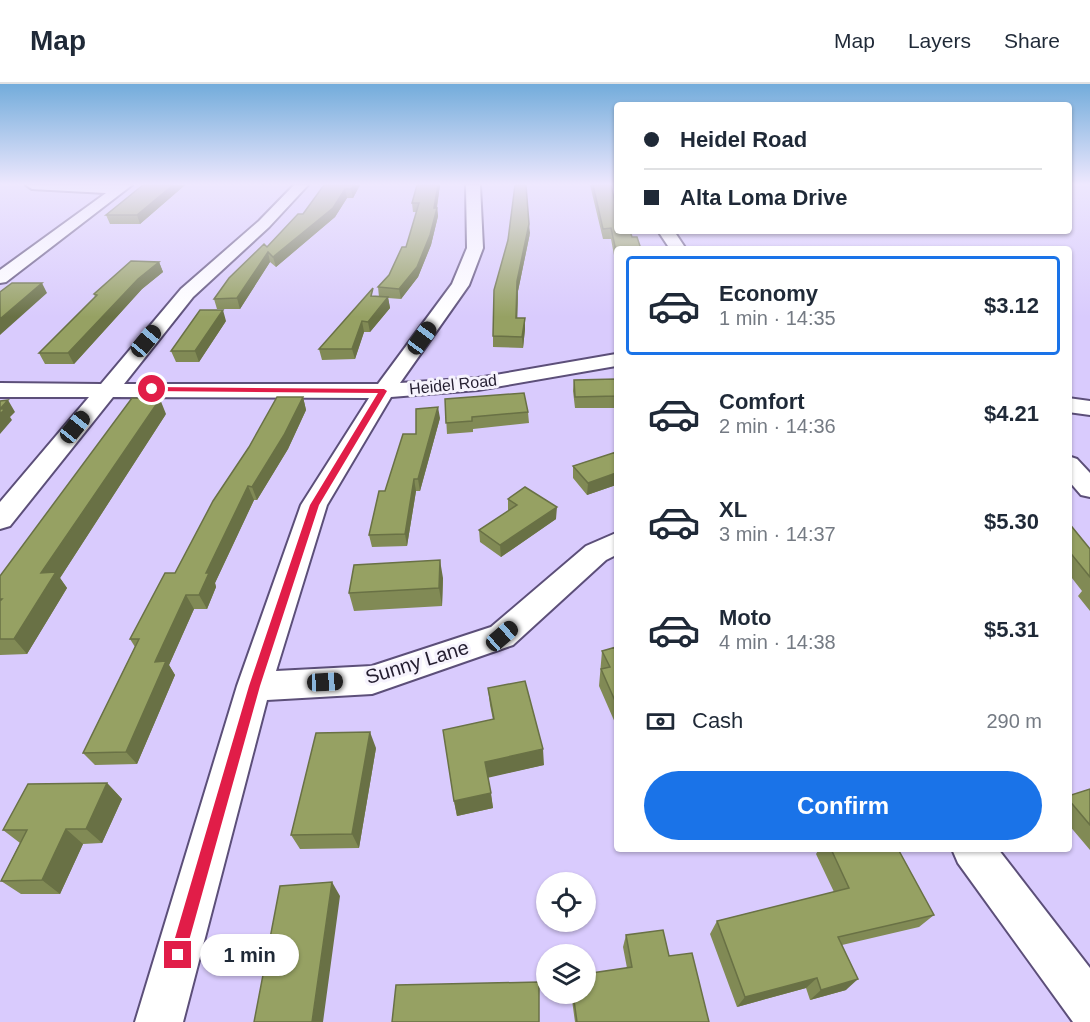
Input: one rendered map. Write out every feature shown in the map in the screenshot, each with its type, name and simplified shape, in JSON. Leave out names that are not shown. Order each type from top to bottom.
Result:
[{"type":"street","points":[[0,278],[67,229]]},
{"type":"street","points":[[0,520],[105,389],[187,292],[259,229]]},
{"type":"street","points":[[159,1022],[254,686],[314,505],[384,391],[460,285],[475,248],[474,229]]},
{"type":"street","name":"Heidel Road","points":[[0,390],[384,391],[478,384],[614,360]]},
{"type":"street","points":[[1072,406],[1090,408]]},
{"type":"street","points":[[1072,469],[1090,489]]},
{"type":"street","name":"Sunny Lane","points":[[254,686],[372,680],[502,636],[596,553],[614,544]]},
{"type":"street","points":[[974,852],[1090,1006]]},
{"type":"building","points":[[284,229],[308,229],[273,257],[268,252],[237,298],[214,299],[229,278],[264,244],[267,247]]},
{"type":"building","points":[[411,229],[432,229],[417,267],[399,289],[378,287],[389,275],[402,247],[406,247]]},
{"type":"building","points":[[509,229],[528,229],[517,281],[516,318],[525,318],[522,337],[493,336],[494,290]]},
{"type":"building","points":[[611,229],[614,229],[614,234],[631,234],[632,237],[637,237],[640,246],[615,246]]},
{"type":"building","points":[[131,261],[159,262],[138,279],[68,353],[39,353],[97,295],[94,294]]},
{"type":"building","points":[[12,283],[42,283],[0,319],[0,292]]},
{"type":"building","points":[[373,288],[371,296],[388,297],[368,322],[362,321],[352,349],[319,349]]},
{"type":"building","points":[[200,310],[223,310],[195,351],[171,351]]},
{"type":"building","points":[[614,379],[614,396],[575,397],[574,380]]},
{"type":"building","points":[[524,393],[528,412],[472,417],[472,421],[446,423],[445,399]]},
{"type":"building","points":[[277,397],[303,397],[284,435],[252,487],[248,486],[206,573],[209,573],[199,595],[186,595],[155,662],[166,661],[126,752],[83,753],[139,639],[130,639],[165,573],[175,573],[213,501],[249,447]]},
{"type":"building","points":[[132,398],[160,399],[41,573],[56,572],[14,639],[0,639],[0,601],[2,599],[0,599],[0,576]]},
{"type":"building","points":[[8,400],[0,409],[0,401]]},
{"type":"building","points":[[438,407],[418,479],[414,479],[405,534],[369,535],[379,491],[385,491],[403,434],[416,434],[416,409]]},
{"type":"building","points":[[614,453],[614,474],[588,483],[573,466]]},
{"type":"building","points":[[525,487],[557,507],[500,545],[479,530],[517,505],[508,499]]},
{"type":"building","points":[[1072,527],[1090,549],[1090,577],[1072,555]]},
{"type":"building","points":[[440,560],[439,588],[349,593],[354,565]]},
{"type":"building","points":[[614,648],[614,698],[601,669],[610,667],[602,651]]},
{"type":"building","points":[[525,681],[543,749],[485,762],[491,793],[454,801],[443,730],[494,719],[488,688]]},
{"type":"building","points":[[370,732],[352,834],[291,835],[316,733]]},
{"type":"building","points":[[107,783],[86,829],[66,829],[42,880],[1,881],[27,830],[3,830],[28,784]]},
{"type":"building","points":[[1090,789],[1090,825],[1072,804],[1072,795]]},
{"type":"building","points":[[832,852],[900,852],[934,915],[838,937],[858,979],[821,990],[817,978],[745,997],[717,921],[849,888]]},
{"type":"building","points":[[332,882],[312,1022],[254,1022],[280,886]]},
{"type":"building","points":[[663,930],[669,956],[692,953],[709,1022],[577,1022],[575,1004],[596,1004],[596,972],[632,967],[626,935]]},
{"type":"building","points":[[536,982],[539,1022],[392,1022],[396,985]]},
{"type":"route","points":[[152,389],[384,391],[314,505],[254,686],[178,955]]}]
